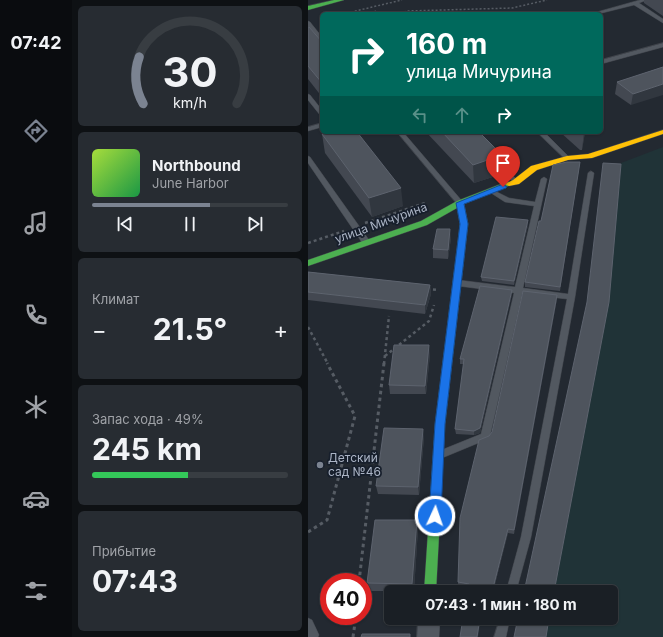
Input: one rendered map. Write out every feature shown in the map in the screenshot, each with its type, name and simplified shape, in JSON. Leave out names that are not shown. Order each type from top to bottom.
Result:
[{"type":"street","points":[[308,8],[341,0]]},
{"type":"street","name":"улица Мичурина","points":[[309,259],[424,223],[460,203],[516,182],[534,168],[567,158],[589,156],[663,132]]},
{"type":"street","points":[[430,585],[440,424],[464,224],[460,203]]},
{"type":"street","points":[[428,637],[429,625]]},
{"type":"lane","points":[[600,12],[646,0]]},
{"type":"lane","points":[[635,3],[663,22]]},
{"type":"lane","points":[[308,23],[319,39]]},
{"type":"lane","points":[[603,61],[663,45]]},
{"type":"lane","points":[[308,96],[320,111]]},
{"type":"lane","points":[[308,129],[320,126]]},
{"type":"lane","points":[[402,134],[460,203]]},
{"type":"lane","points":[[542,134],[567,158]]},
{"type":"lane","points":[[490,154],[516,182]]},
{"type":"lane","points":[[308,158],[354,227],[366,242]]},
{"type":"lane","points":[[513,585],[526,537],[571,297],[591,173]]},
{"type":"lane","points":[[438,456],[486,436],[544,178]]},
{"type":"lane","points":[[490,192],[506,200],[538,204]]},
{"type":"lane","points":[[457,282],[571,297]]},
{"type":"lane","points":[[308,624],[313,635],[310,637]]},
{"type":"lane","points":[[500,637],[503,625]]},
{"type":"path","points":[[351,12],[402,0]]},
{"type":"path","points":[[407,12],[512,8],[547,0]]},
{"type":"path","points":[[308,243],[453,194]]},
{"type":"path","points":[[385,356],[429,321],[438,290],[423,288]]},
{"type":"path","points":[[360,573],[389,316]]},
{"type":"path","points":[[308,327],[355,416],[327,520],[308,532]]},
{"type":"path","points":[[353,637],[355,625]]},
{"type":"green space","points":[[663,147],[663,637],[546,637],[548,625],[618,625],[618,585],[555,585],[608,307],[621,163]]},
{"type":"building","points":[[309,27],[320,40],[320,81],[308,66]]},
{"type":"building","points":[[663,67],[663,84],[633,94],[617,82]]},
{"type":"building","points":[[322,134],[359,134],[401,188],[369,198]]},
{"type":"building","points":[[444,134],[481,134],[502,155],[473,165]]},
{"type":"building","points":[[567,162],[580,162],[560,287],[525,282],[539,221],[541,221],[553,165]]},
{"type":"building","points":[[603,163],[621,164],[609,302],[555,585],[526,585],[587,302]]},
{"type":"building","points":[[496,217],[528,220],[514,281],[481,277]]},
{"type":"building","points":[[437,229],[450,229],[448,250],[433,249]]},
{"type":"building","points":[[308,272],[430,285],[425,305],[308,292]]},
{"type":"building","points":[[480,286],[512,290],[480,428],[474,431],[455,429],[464,359],[460,359]]},
{"type":"building","points":[[523,291],[557,295],[514,530],[508,529],[494,585],[469,585],[458,582],[460,518],[479,440],[489,436],[492,432]]},
{"type":"building","points":[[394,345],[429,345],[425,386],[389,385]]},
{"type":"building","points":[[384,428],[423,429],[418,487],[376,486]]},
{"type":"building","points":[[375,520],[417,520],[412,584],[372,583],[372,573],[368,573]]},
{"type":"building","points":[[462,625],[479,625],[477,637],[460,637]]},
{"type":"building","points":[[517,625],[548,625],[546,637],[514,637]]},
{"type":"building","points":[[362,634],[410,634],[410,637],[361,637]]},
{"type":"traffic: fast","points":[[308,8],[341,0]]},
{"type":"traffic: fast","points":[[308,263],[424,223],[460,203],[509,184]]},
{"type":"traffic: fast","points":[[430,585],[440,424],[464,224],[460,203]]},
{"type":"traffic: slow","points":[[509,184],[516,182],[534,168],[567,158],[589,156],[663,132]]},
{"type":"place","name":"Детский сад №46","points":[[320,465]]},
{"type":"route","points":[[435,516],[440,424],[464,224],[460,203],[503,187]]}]
